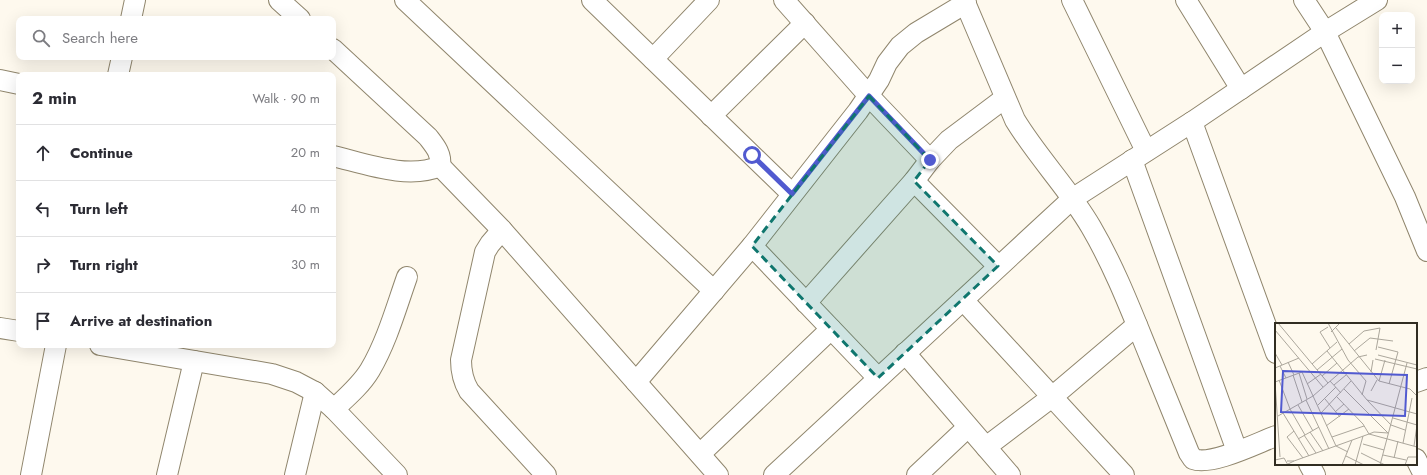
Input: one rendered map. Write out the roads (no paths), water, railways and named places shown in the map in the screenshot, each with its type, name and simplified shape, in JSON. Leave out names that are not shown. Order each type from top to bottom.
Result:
[{"type":"street","points":[[131,16],[135,0]]},
{"type":"street","points":[[279,0],[297,16]]},
{"type":"street","points":[[405,0],[714,291]]},
{"type":"street","points":[[592,0],[792,194]]},
{"type":"street","points":[[653,59],[709,0]]},
{"type":"street","points":[[784,0],[869,96],[930,160]]},
{"type":"street","points":[[1072,0],[1139,155],[1154,225],[1237,451]]},
{"type":"street","points":[[1186,0],[1241,89]]},
{"type":"street","points":[[1304,0],[1325,32],[1405,197],[1427,251]]},
{"type":"street","points":[[774,475],[1072,199],[1192,122],[1325,32],[1377,0]]},
{"type":"street","points":[[636,382],[752,246],[869,96],[887,63],[900,46],[916,33],[965,2],[1015,120],[1026,138],[1072,199],[1090,226],[1105,253],[1137,325],[1189,453],[1194,459],[1205,461],[1216,459],[1275,436]]},
{"type":"street","points":[[711,116],[805,23]]},
{"type":"street","points":[[336,52],[428,137],[441,159],[440,166]]},
{"type":"street","points":[[119,72],[121,60]]},
{"type":"street","points":[[0,80],[16,83]]},
{"type":"street","points":[[806,303],[914,181],[930,160],[954,136],[1005,98]]},
{"type":"street","points":[[1192,122],[1275,350]]},
{"type":"street","points":[[336,157],[396,171],[422,172],[440,166]]},
{"type":"street","points":[[440,166],[502,230],[718,475]]},
{"type":"street","points":[[914,181],[998,266]]},
{"type":"street","points":[[502,230],[485,252],[461,360],[461,371],[464,382],[469,391],[546,475]]},
{"type":"street","points":[[752,246],[878,378]]},
{"type":"street","points":[[334,409],[355,390],[369,371],[387,335],[407,277]]},
{"type":"street","points":[[963,300],[1124,475]]},
{"type":"street","points":[[986,447],[1052,397],[1137,325]]},
{"type":"street","points":[[0,328],[16,331]]},
{"type":"street","points":[[700,454],[831,329]]},
{"type":"street","points":[[31,475],[55,348]]},
{"type":"street","points":[[118,348],[272,374],[296,382],[315,392],[334,409],[396,475]]},
{"type":"street","points":[[905,353],[1010,475]]},
{"type":"street","points":[[167,475],[194,361]]},
{"type":"street","points":[[1417,382],[1427,378]]},
{"type":"street","points":[[295,475],[315,392]]},
{"type":"street","points":[[917,475],[968,427]]},
{"type":"street","points":[[1417,461],[1424,475]]},
{"type":"street","points":[[1310,465],[1315,475]]}]
